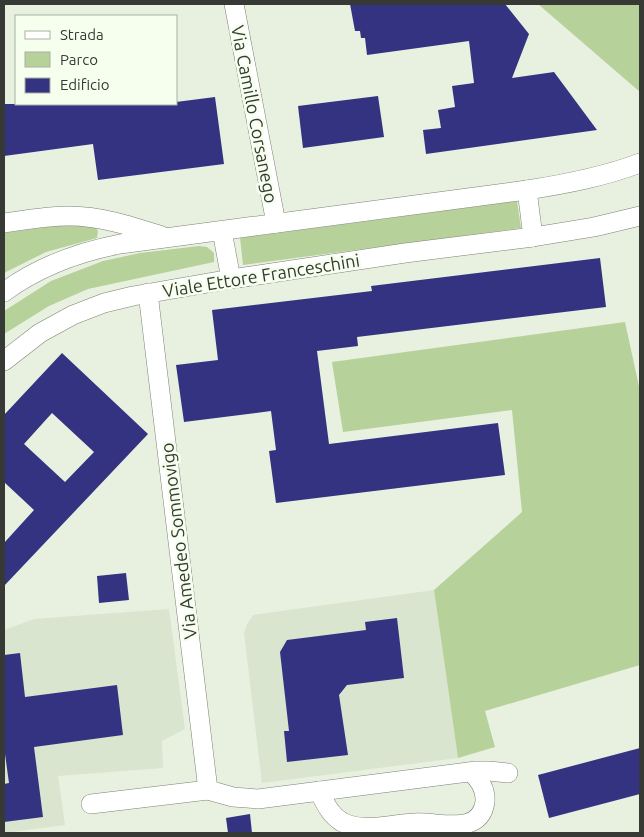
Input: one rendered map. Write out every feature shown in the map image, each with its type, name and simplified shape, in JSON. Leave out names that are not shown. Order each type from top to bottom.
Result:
[{"type":"street","name":"Via Camillo Corsanego","points":[[234,4],[276,223]]},
{"type":"street","points":[[4,292],[40,270],[87,252],[120,244],[572,183],[640,163]]},
{"type":"street","points":[[527,190],[534,237]]},
{"type":"street","points":[[4,222],[54,216],[89,217],[120,222],[168,238]]},
{"type":"street","name":"Viale Ettore Franceschini","points":[[4,361],[40,333],[73,315],[104,303],[148,293],[231,279],[405,253],[534,237],[594,227],[640,216]]},
{"type":"street","points":[[222,231],[231,279]]},
{"type":"street","name":"Via Amedeo Sommovigo","points":[[148,293],[208,790]]},
{"type":"street","points":[[320,791],[332,814],[351,825],[367,827],[420,823],[458,827],[468,825],[479,817],[484,805],[485,793],[477,778],[471,772]]},
{"type":"street","points":[[90,804],[208,790],[233,797],[258,799],[471,772],[508,773]]},
{"type":"shaded area","points":[[434,590],[458,758],[262,783],[244,633],[253,615]]},
{"type":"shaded area","points":[[169,609],[185,729],[162,741],[163,768],[58,776],[65,825],[4,833],[4,630],[34,619]]},
{"type":"green space","points":[[538,4],[640,4],[640,92]]},
{"type":"green space","points":[[517,201],[521,228],[243,265],[240,238]]},
{"type":"green space","points":[[84,222],[93,224],[98,231],[97,238],[46,252],[4,273],[4,233]]},
{"type":"green space","points":[[199,246],[207,247],[214,253],[214,262],[88,289],[49,306],[4,334],[4,311],[51,281],[103,261],[140,253]]},
{"type":"green space","points":[[625,322],[640,391],[640,665],[485,711],[495,747],[458,758],[434,590],[522,512],[512,410],[343,432],[332,362]]},
{"type":"building","points":[[350,4],[505,4],[529,34],[512,78],[554,72],[597,130],[426,154],[423,130],[441,128],[438,110],[455,107],[452,86],[474,83],[469,41],[367,55],[365,38],[361,38],[360,31],[355,31]]},
{"type":"building","points":[[378,96],[384,137],[303,148],[298,106]]},
{"type":"building","points":[[215,97],[224,164],[98,180],[93,144],[4,156],[4,104],[178,105],[178,102]]},
{"type":"building","points":[[600,258],[606,307],[357,337],[358,346],[317,351],[329,444],[498,423],[505,475],[276,503],[269,451],[276,450],[271,411],[184,422],[176,365],[218,360],[212,310],[372,291],[371,286]]},
{"type":"building","points":[[62,353],[148,434],[4,586],[4,543],[34,510],[4,482],[4,415]],"holes":[[[52,413],[94,452],[65,482],[24,444]]]},
{"type":"building","points":[[126,573],[129,600],[99,603],[97,576]]},
{"type":"building","points":[[397,618],[404,678],[347,685],[339,695],[348,755],[287,762],[284,731],[289,731],[280,652],[287,640],[366,630],[365,622]]},
{"type":"building","points":[[20,653],[25,697],[117,685],[123,735],[34,747],[43,817],[4,822],[4,784],[9,783],[4,754],[4,655]]},
{"type":"building","points":[[640,748],[640,794],[549,818],[538,775]]},
{"type":"building","points":[[250,814],[252,833],[228,833],[226,818]]}]
